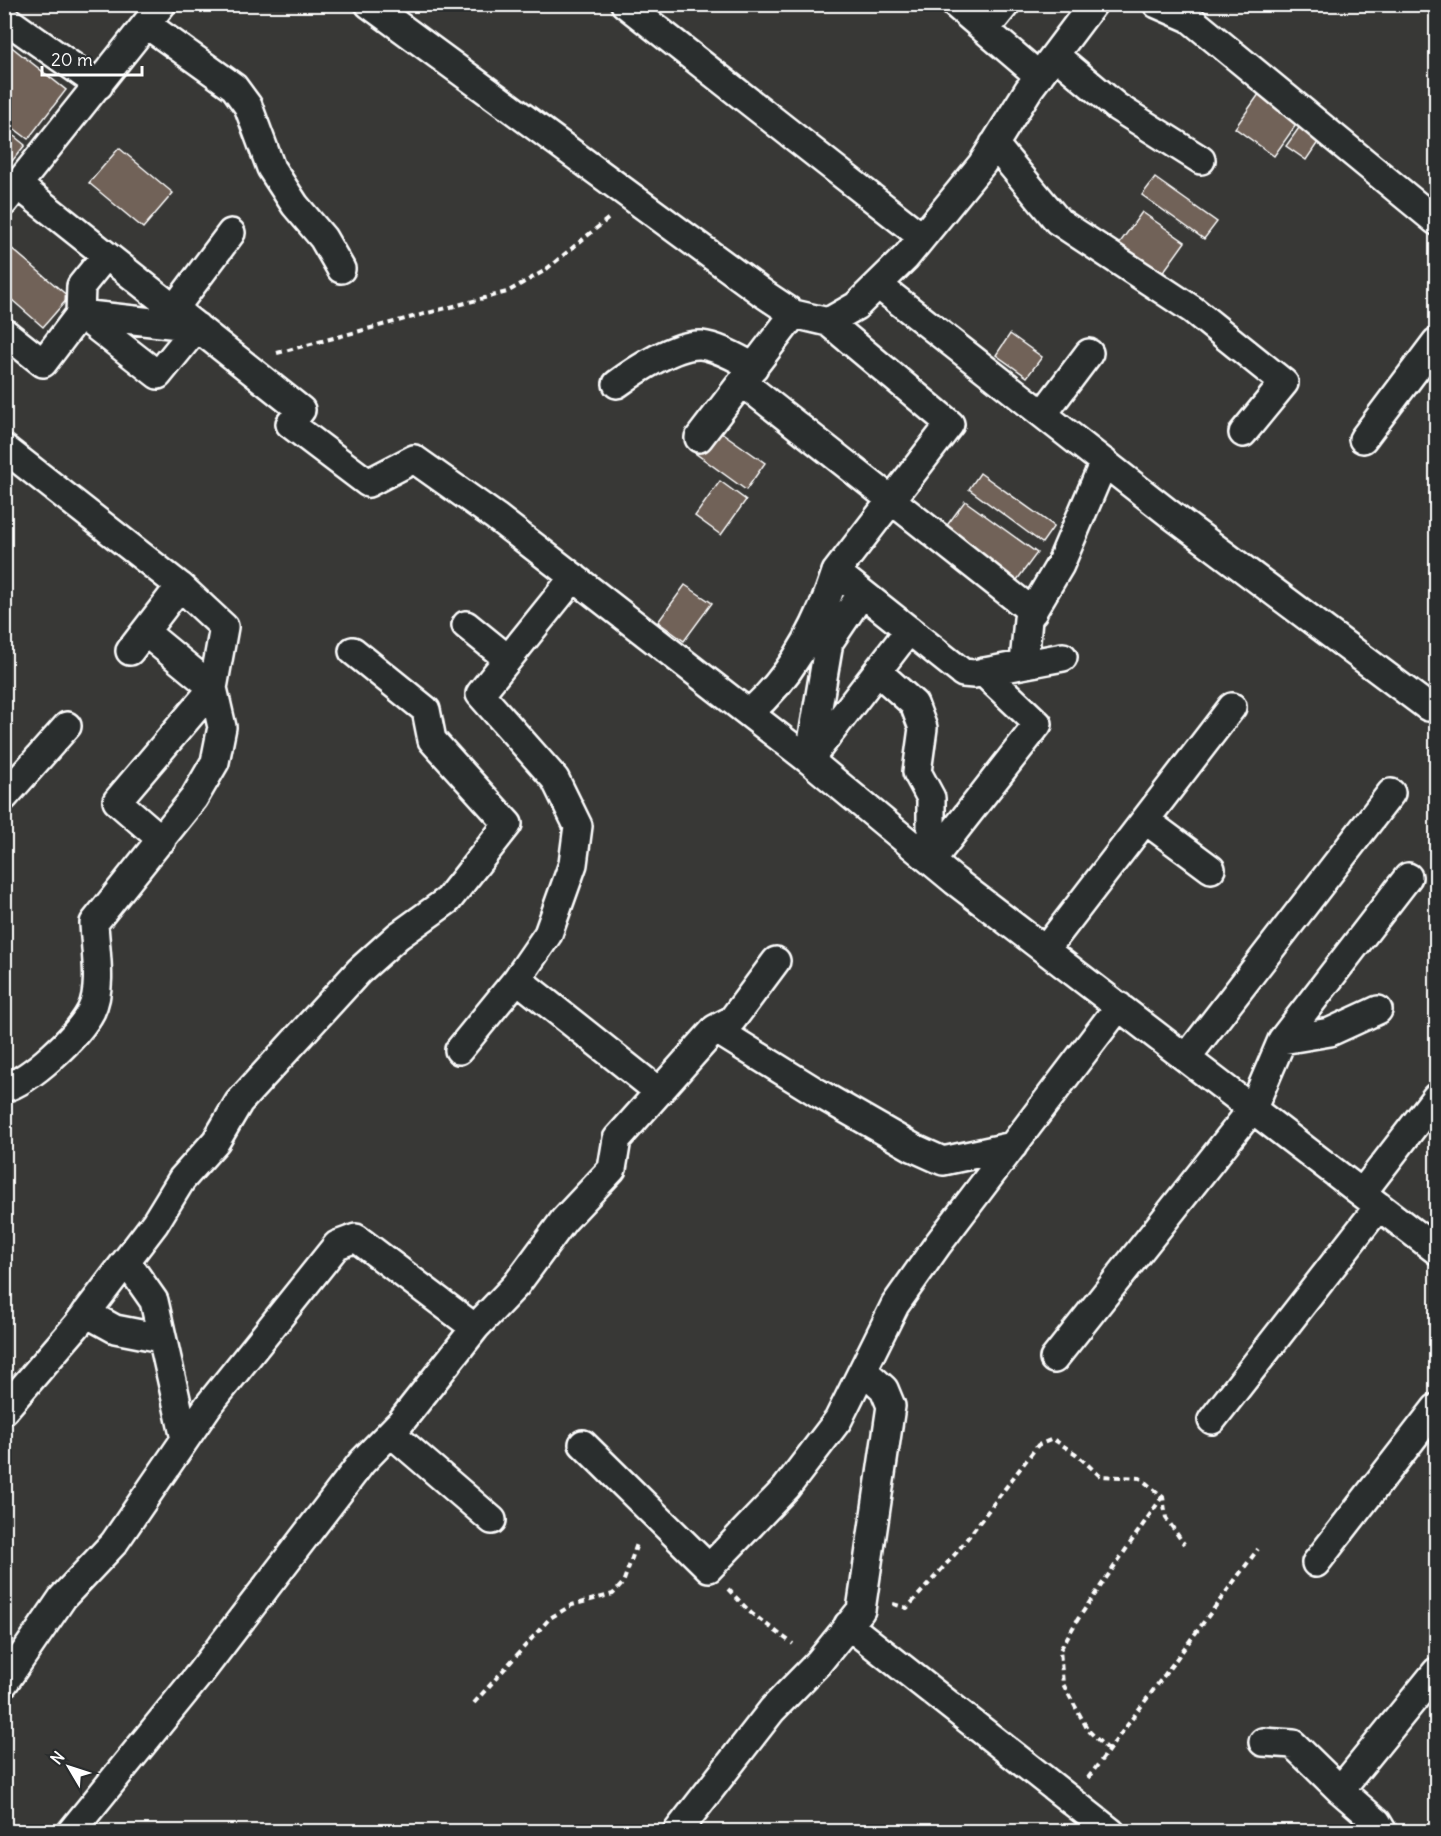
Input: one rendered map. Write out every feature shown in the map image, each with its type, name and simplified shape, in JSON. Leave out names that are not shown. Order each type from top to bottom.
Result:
[{"type":"street","points":[[369,4],[794,314],[828,322],[950,424],[836,572],[826,603],[792,666],[770,696],[749,714]]},
{"type":"street","points":[[625,4],[922,237]]},
{"type":"street","points":[[955,4],[985,30],[1117,107],[1201,160]]},
{"type":"street","points":[[985,30],[1006,4]]},
{"type":"street","points":[[828,322],[856,306],[922,237],[981,164],[1047,65],[1093,4]]},
{"type":"street","points":[[1157,4],[1189,18],[1437,222]]},
{"type":"street","points":[[341,269],[323,238],[295,206],[271,168],[248,105],[234,87],[154,14],[11,194],[106,255],[301,410],[290,424],[368,483],[414,459],[574,578],[809,760],[931,861],[1045,950],[1437,1250]]},
{"type":"street","points":[[4,18],[99,85]]},
{"type":"street","points":[[994,144],[1058,221],[1193,310],[1284,383],[1243,433]]},
{"type":"street","points":[[174,309],[231,233]]},
{"type":"street","points":[[4,332],[43,363],[80,314],[81,286],[106,255]]},
{"type":"street","points":[[878,285],[1104,462],[1434,706]]},
{"type":"street","points":[[80,314],[158,375],[197,327]]},
{"type":"street","points":[[80,314],[197,327]]},
{"type":"street","points":[[699,438],[794,314]]},
{"type":"street","points":[[1363,439],[1437,342]]},
{"type":"street","points":[[616,384],[639,368],[667,354],[700,345],[748,374],[891,500],[1033,612]]},
{"type":"street","points":[[1043,414],[1089,353]]},
{"type":"street","points":[[4,448],[180,586],[224,627],[213,688],[222,728],[215,762],[194,798],[94,923],[96,987],[91,1011],[57,1052],[17,1084],[4,1088]]},
{"type":"street","points":[[1024,663],[1028,619],[1060,565],[1104,462]]},
{"type":"street","points":[[836,572],[963,673],[983,672],[1063,657]]},
{"type":"street","points":[[459,1050],[517,979],[548,934],[573,864],[578,826],[555,779],[480,694],[574,578]]},
{"type":"street","points":[[180,586],[138,641],[213,688]]},
{"type":"street","points":[[809,760],[829,642],[862,593]]},
{"type":"street","points":[[466,626],[508,659]]},
{"type":"street","points":[[809,760],[909,630]]},
{"type":"street","points":[[4,1410],[86,1313],[126,1261],[155,1223],[182,1179],[216,1141],[240,1102],[359,971],[398,936],[448,900],[508,824],[432,740],[426,710],[353,651]]},
{"type":"street","points":[[878,672],[914,704],[923,728],[917,772],[931,798],[931,861]]},
{"type":"street","points":[[931,861],[1038,723],[983,672]]},
{"type":"street","points":[[162,840],[117,801],[213,688]]},
{"type":"street","points":[[1045,950],[1232,707]]},
{"type":"street","points":[[4,797],[67,726]]},
{"type":"street","points":[[1187,1057],[1391,793]]},
{"type":"street","points":[[1145,820],[1211,870]]},
{"type":"street","points":[[1054,1359],[1253,1108],[1282,1040],[1408,876]]},
{"type":"street","points":[[471,1332],[516,1285],[564,1220],[612,1169],[617,1139],[715,1029],[732,1020],[776,961]]},
{"type":"street","points":[[517,979],[658,1091]]},
{"type":"street","points":[[583,1444],[710,1568],[786,1488],[838,1420],[895,1305],[972,1199],[1119,1006]]},
{"type":"street","points":[[1282,1040],[1330,1032],[1378,1010]]},
{"type":"street","points":[[715,1029],[914,1148],[944,1161],[1013,1146]]},
{"type":"street","points":[[1212,1420],[1371,1199],[1437,1096]]},
{"type":"street","points":[[959,1159],[972,1199]]},
{"type":"street","points":[[4,1683],[63,1597],[114,1543],[208,1406],[337,1245],[356,1238],[475,1328],[391,1432],[362,1462],[201,1672],[71,1832]]},
{"type":"street","points":[[126,1261],[154,1301],[185,1439]]},
{"type":"street","points":[[86,1313],[115,1329],[161,1338]]},
{"type":"street","points":[[677,1832],[772,1710],[819,1662],[861,1610],[891,1406],[884,1389],[863,1370]]},
{"type":"street","points":[[1316,1563],[1437,1408]]},
{"type":"street","points":[[391,1432],[492,1520]]},
{"type":"street","points":[[849,1625],[1111,1832]]},
{"type":"street","points":[[1340,1790],[1437,1672]]},
{"type":"street","points":[[1263,1742],[1293,1744],[1377,1822],[1383,1832]]},
{"type":"path","points":[[242,363],[507,292],[544,271],[605,220],[636,200]]},
{"type":"path","points":[[863,1597],[907,1608],[957,1552],[1038,1445],[1053,1439],[1076,1454],[1100,1476],[1140,1478],[1163,1497],[1166,1518],[1184,1544]]},
{"type":"path","points":[[1108,1749],[1088,1730],[1063,1684],[1060,1650],[1078,1619],[1163,1497]]},
{"type":"path","points":[[474,1702],[550,1618],[572,1605],[613,1594],[623,1583],[633,1560],[638,1539],[659,1519]]},
{"type":"path","points":[[1073,1801],[1108,1749],[1258,1549]]},
{"type":"path","points":[[710,1568],[751,1613],[819,1662]]},
{"type":"building","points":[[4,41],[66,90],[28,139],[4,121]]},
{"type":"building","points":[[1264,87],[1303,115],[1274,156],[1235,128]]},
{"type":"building","points":[[1306,118],[1325,132],[1306,160],[1286,146]]},
{"type":"building","points":[[4,128],[25,145],[4,171]]},
{"type":"building","points":[[119,148],[173,193],[143,228],[89,183]]},
{"type":"building","points":[[1155,178],[1217,222],[1204,239],[1142,195]]},
{"type":"building","points":[[1142,212],[1185,242],[1159,278],[1116,248]]},
{"type":"building","points":[[4,242],[69,297],[43,327],[4,293]]},
{"type":"building","points":[[1010,334],[1042,357],[1027,377],[996,355]]},
{"type":"building","points":[[714,427],[765,463],[746,490],[695,453]]},
{"type":"building","points":[[980,473],[1054,526],[1042,543],[969,489]]},
{"type":"building","points":[[720,481],[746,500],[721,535],[695,516]]},
{"type":"building","points":[[965,501],[1037,553],[1017,580],[945,528]]},
{"type":"building","points":[[685,585],[712,603],[684,641],[658,622]]}]
